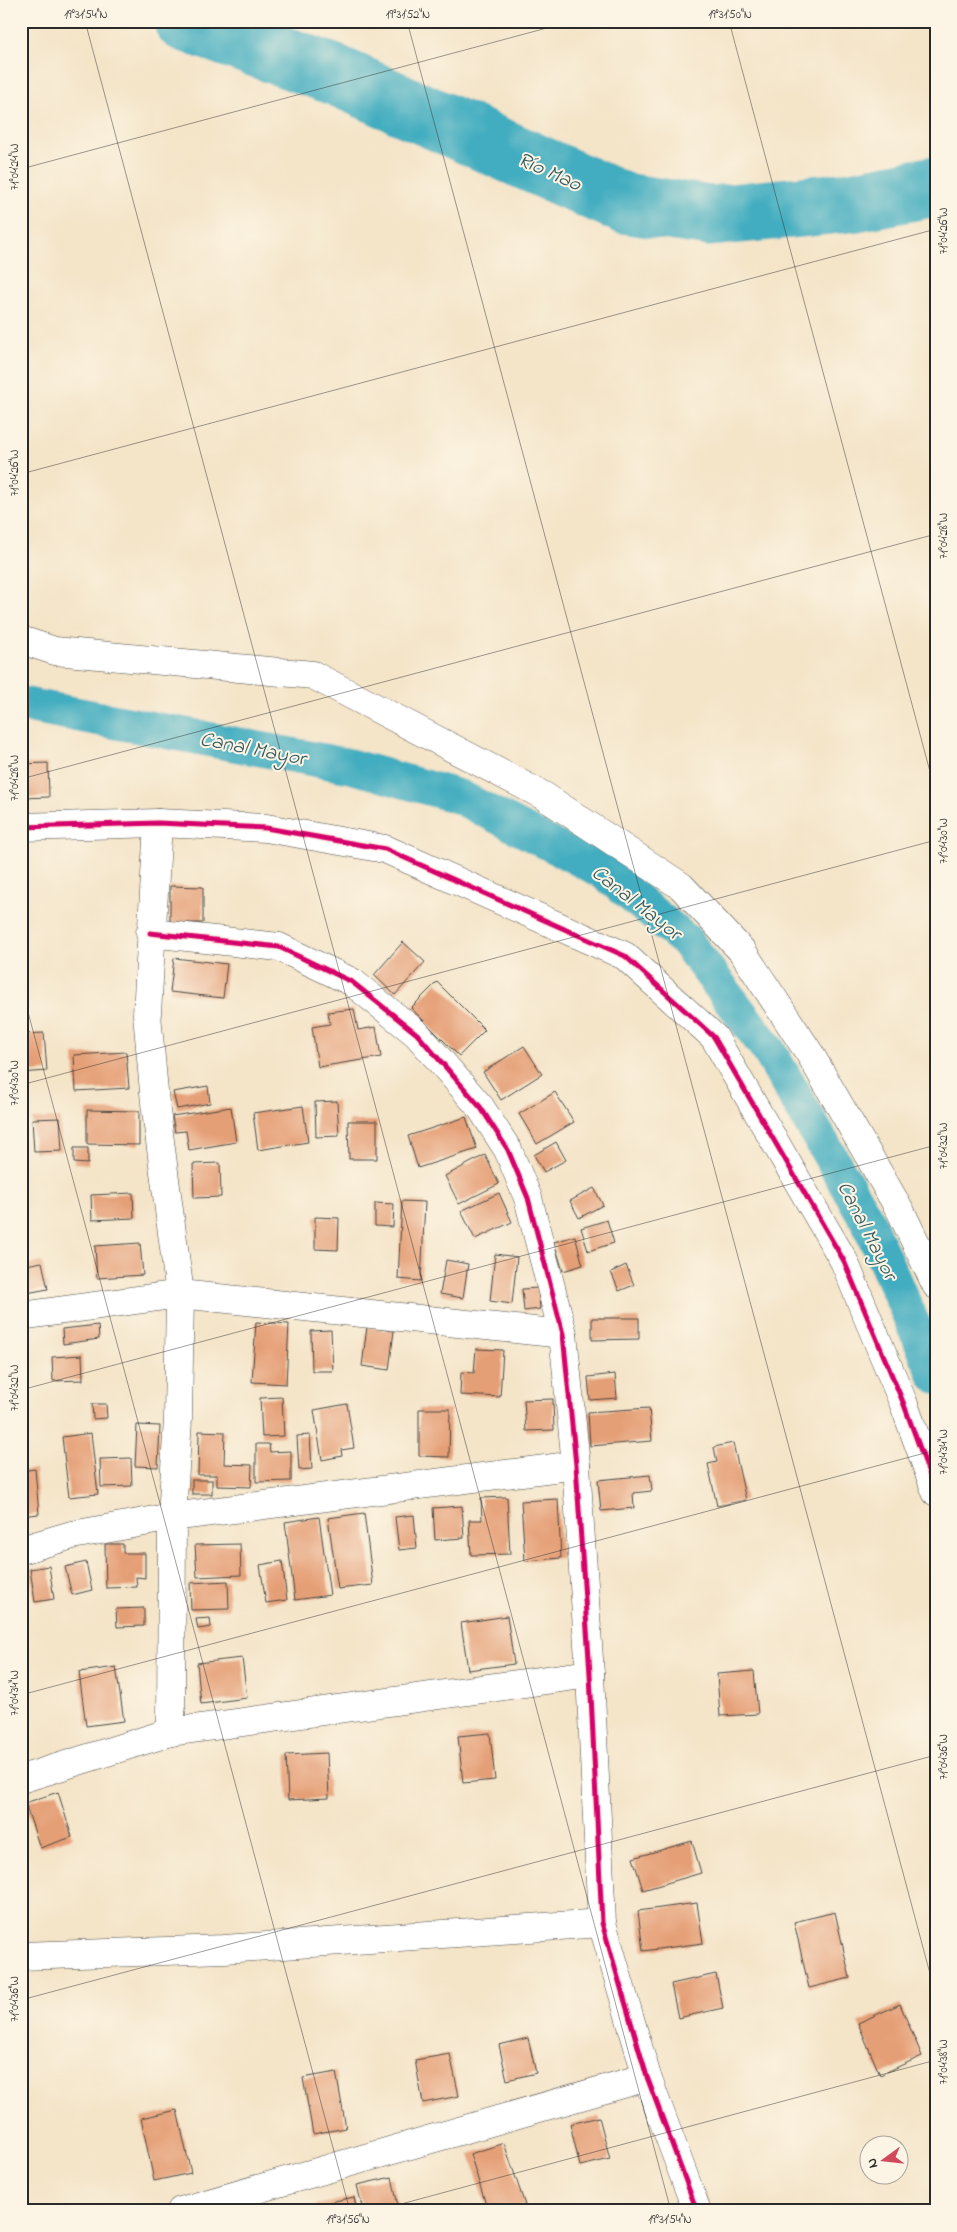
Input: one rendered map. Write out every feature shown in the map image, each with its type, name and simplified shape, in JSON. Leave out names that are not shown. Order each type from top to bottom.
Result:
[{"type":"street","points":[[21,640],[55,651],[313,675],[544,796],[681,886],[742,951],[810,1054],[901,1212],[936,1285]]},
{"type":"street","points":[[21,827],[158,823],[266,828],[385,849],[625,956],[714,1037],[839,1252],[903,1402],[936,1492]]},
{"type":"street","points":[[158,823],[150,933],[148,1024],[155,1103],[180,1294],[178,1419],[172,1517],[171,1732]]},
{"type":"street","points":[[150,933],[279,947],[352,982],[418,1034],[481,1108],[508,1150],[528,1198],[563,1334],[576,1466],[590,1674],[602,1923],[646,2077],[697,2211]]},
{"type":"street","points":[[21,1316],[180,1294],[563,1334]]},
{"type":"street","points":[[21,1550],[72,1535],[172,1517],[576,1466]]},
{"type":"street","points":[[21,1779],[171,1732],[590,1674]]},
{"type":"street","points":[[21,1956],[224,1949],[602,1923]]},
{"type":"street","points":[[181,2211],[646,2077]]},
{"type":"building","points":[[48,763],[49,797],[21,798],[21,764]]},
{"type":"building","points":[[170,886],[203,887],[203,923],[170,923]]},
{"type":"building","points":[[403,942],[425,962],[395,995],[374,975]]},
{"type":"building","points":[[174,958],[227,964],[223,998],[170,992]]},
{"type":"building","points":[[437,982],[485,1030],[459,1056],[411,1008]]},
{"type":"building","points":[[354,1009],[358,1030],[376,1027],[381,1057],[318,1067],[312,1027],[330,1024],[328,1012]]},
{"type":"building","points":[[44,1033],[47,1071],[21,1073],[21,1034]]},
{"type":"building","points":[[524,1046],[542,1074],[501,1100],[483,1072]]},
{"type":"building","points":[[126,1052],[129,1088],[76,1091],[74,1055]]},
{"type":"building","points":[[208,1086],[210,1103],[177,1109],[173,1092]]},
{"type":"building","points":[[555,1092],[574,1122],[537,1144],[519,1114]]},
{"type":"building","points":[[337,1101],[339,1136],[316,1137],[315,1102]]},
{"type":"building","points":[[303,1106],[308,1142],[258,1150],[253,1113]]},
{"type":"building","points":[[231,1107],[236,1142],[189,1150],[186,1131],[175,1132],[172,1116]]},
{"type":"building","points":[[87,1110],[139,1111],[139,1145],[87,1144]]},
{"type":"building","points":[[466,1117],[477,1149],[418,1168],[408,1136]]},
{"type":"building","points":[[60,1118],[62,1151],[34,1152],[32,1119]]},
{"type":"building","points":[[348,1121],[377,1121],[377,1159],[349,1159]]},
{"type":"building","points":[[556,1142],[566,1160],[544,1172],[534,1155]]},
{"type":"building","points":[[74,1148],[88,1148],[88,1164],[74,1163]]},
{"type":"building","points":[[485,1155],[499,1184],[459,1204],[445,1176]]},
{"type":"building","points":[[220,1163],[221,1197],[194,1198],[193,1164]]},
{"type":"building","points":[[594,1188],[603,1205],[579,1218],[570,1201]]},
{"type":"building","points":[[133,1193],[134,1218],[92,1220],[91,1195]]},
{"type":"building","points":[[499,1193],[512,1222],[475,1239],[461,1211]]},
{"type":"building","points":[[402,1201],[425,1202],[421,1281],[398,1279]]},
{"type":"building","points":[[375,1203],[394,1204],[393,1227],[375,1226]]},
{"type":"building","points":[[315,1217],[339,1218],[338,1250],[315,1249]]},
{"type":"building","points":[[607,1220],[614,1243],[588,1251],[581,1228]]},
{"type":"building","points":[[575,1236],[583,1265],[563,1271],[554,1242]]},
{"type":"building","points":[[140,1243],[143,1275],[97,1278],[95,1246]]},
{"type":"building","points":[[495,1254],[517,1257],[512,1304],[490,1301]]},
{"type":"building","points":[[446,1260],[468,1264],[463,1298],[440,1294]]},
{"type":"building","points":[[42,1262],[48,1289],[21,1294],[21,1266]]},
{"type":"building","points":[[626,1265],[634,1285],[619,1291],[611,1272]]},
{"type":"building","points":[[538,1288],[540,1309],[524,1311],[522,1289]]},
{"type":"building","points":[[592,1318],[639,1318],[639,1339],[592,1340]]},
{"type":"building","points":[[256,1322],[289,1324],[286,1384],[252,1382]]},
{"type":"building","points":[[98,1325],[99,1339],[63,1344],[62,1329]]},
{"type":"building","points":[[367,1327],[394,1331],[389,1370],[362,1366]]},
{"type":"building","points":[[331,1330],[333,1371],[312,1371],[311,1331]]},
{"type":"building","points":[[476,1349],[503,1350],[500,1397],[460,1395],[461,1372],[474,1373]]},
{"type":"building","points":[[82,1355],[83,1380],[53,1381],[52,1357]]},
{"type":"building","points":[[615,1374],[617,1398],[590,1400],[588,1377]]},
{"type":"building","points":[[282,1397],[284,1436],[262,1437],[260,1398]]},
{"type":"building","points":[[553,1399],[554,1430],[526,1431],[524,1400]]},
{"type":"building","points":[[92,1404],[106,1404],[107,1418],[93,1419]]},
{"type":"building","points":[[347,1404],[354,1448],[341,1450],[342,1456],[322,1460],[314,1410]]},
{"type":"building","points":[[649,1408],[652,1441],[590,1446],[588,1412]]},
{"type":"building","points":[[419,1409],[450,1409],[449,1457],[419,1456]]},
{"type":"building","points":[[137,1425],[160,1426],[158,1467],[135,1466]]},
{"type":"building","points":[[199,1431],[225,1432],[224,1464],[252,1465],[251,1487],[217,1486],[217,1475],[198,1475]]},
{"type":"building","points":[[91,1433],[98,1494],[69,1497],[62,1437]]},
{"type":"building","points":[[310,1435],[312,1469],[299,1470],[297,1436]]},
{"type":"building","points":[[733,1443],[746,1500],[717,1506],[708,1464],[717,1462],[714,1447]]},
{"type":"building","points":[[256,1444],[269,1444],[270,1452],[291,1451],[291,1481],[256,1482]]},
{"type":"building","points":[[131,1458],[132,1486],[101,1487],[100,1459]]},
{"type":"building","points":[[35,1469],[39,1514],[21,1516],[21,1471]]},
{"type":"building","points":[[650,1475],[652,1491],[633,1493],[634,1508],[601,1511],[598,1480]]},
{"type":"building","points":[[192,1480],[212,1480],[212,1494],[192,1494]]},
{"type":"building","points":[[507,1497],[510,1554],[471,1555],[469,1520],[482,1520],[481,1498]]},
{"type":"building","points":[[558,1499],[561,1558],[525,1561],[521,1501]]},
{"type":"building","points":[[462,1506],[464,1538],[435,1540],[433,1508]]},
{"type":"building","points":[[364,1513],[373,1585],[338,1589],[328,1518]]},
{"type":"building","points":[[414,1515],[417,1548],[399,1550],[395,1517]]},
{"type":"building","points":[[319,1517],[330,1595],[295,1600],[285,1522]]},
{"type":"building","points":[[105,1544],[123,1544],[123,1553],[145,1553],[145,1578],[136,1577],[137,1587],[106,1588]]},
{"type":"building","points":[[240,1544],[241,1575],[197,1577],[195,1545]]},
{"type":"building","points":[[282,1561],[287,1600],[266,1603],[260,1565]]},
{"type":"building","points":[[86,1562],[92,1590],[72,1595],[65,1567]]},
{"type":"building","points":[[49,1566],[54,1599],[35,1602],[30,1569]]},
{"type":"building","points":[[228,1581],[229,1609],[191,1610],[190,1583]]},
{"type":"building","points":[[144,1608],[144,1626],[117,1627],[116,1609]]},
{"type":"building","points":[[507,1616],[514,1664],[468,1670],[461,1623]]},
{"type":"building","points":[[210,1618],[211,1627],[198,1629],[196,1619]]},
{"type":"building","points":[[242,1658],[247,1698],[201,1704],[197,1663]]},
{"type":"building","points":[[116,1667],[124,1721],[86,1726],[79,1672]]},
{"type":"building","points":[[754,1671],[758,1714],[720,1716],[717,1674]]},
{"type":"building","points":[[490,1733],[495,1780],[463,1783],[458,1736]]},
{"type":"building","points":[[327,1753],[329,1798],[288,1800],[286,1755]]},
{"type":"building","points":[[58,1792],[72,1837],[40,1848],[25,1803]]},
{"type":"building","points":[[692,1841],[701,1873],[643,1890],[633,1858]]},
{"type":"building","points":[[697,1903],[703,1943],[643,1951],[638,1911]]},
{"type":"building","points":[[835,1912],[850,1978],[809,1988],[794,1922]]},
{"type":"building","points":[[716,1974],[723,2008],[678,2018],[671,1984]]},
{"type":"building","points":[[900,2004],[922,2056],[880,2075],[858,2023]]},
{"type":"building","points":[[528,2038],[536,2073],[507,2080],[499,2045]]},
{"type":"building","points":[[450,2054],[459,2096],[423,2103],[415,2060]]},
{"type":"building","points":[[336,2072],[346,2128],[313,2134],[303,2078]]},
{"type":"building","points":[[177,2110],[191,2173],[154,2181],[141,2118]]},
{"type":"building","points":[[599,2117],[610,2159],[580,2166],[570,2124]]},
{"type":"building","points":[[504,2143],[525,2205],[506,2211],[488,2211],[470,2154]]},
{"type":"building","points":[[392,2177],[399,2211],[363,2211],[357,2185]]},
{"type":"building","points":[[354,2197],[357,2211],[317,2211],[316,2205]]},
{"type":"waterway","name":"Río Mao","points":[[184,21],[335,75],[623,203],[710,216],[851,202],[936,186]]},
{"type":"waterway","name":"Canal Mayor","points":[[21,704],[350,766],[460,797],[602,871],[686,941],[769,1051],[867,1220],[936,1376]]},
{"type":"cycle path","points":[[21,827],[158,823],[266,828],[385,849],[625,956],[714,1037],[844,1261],[903,1402],[936,1492]]},
{"type":"cycle path","points":[[150,933],[279,947],[352,982],[417,1034],[481,1108],[508,1150],[528,1198],[563,1334],[576,1465],[590,1674],[602,1923],[647,2077],[697,2211]]}]
